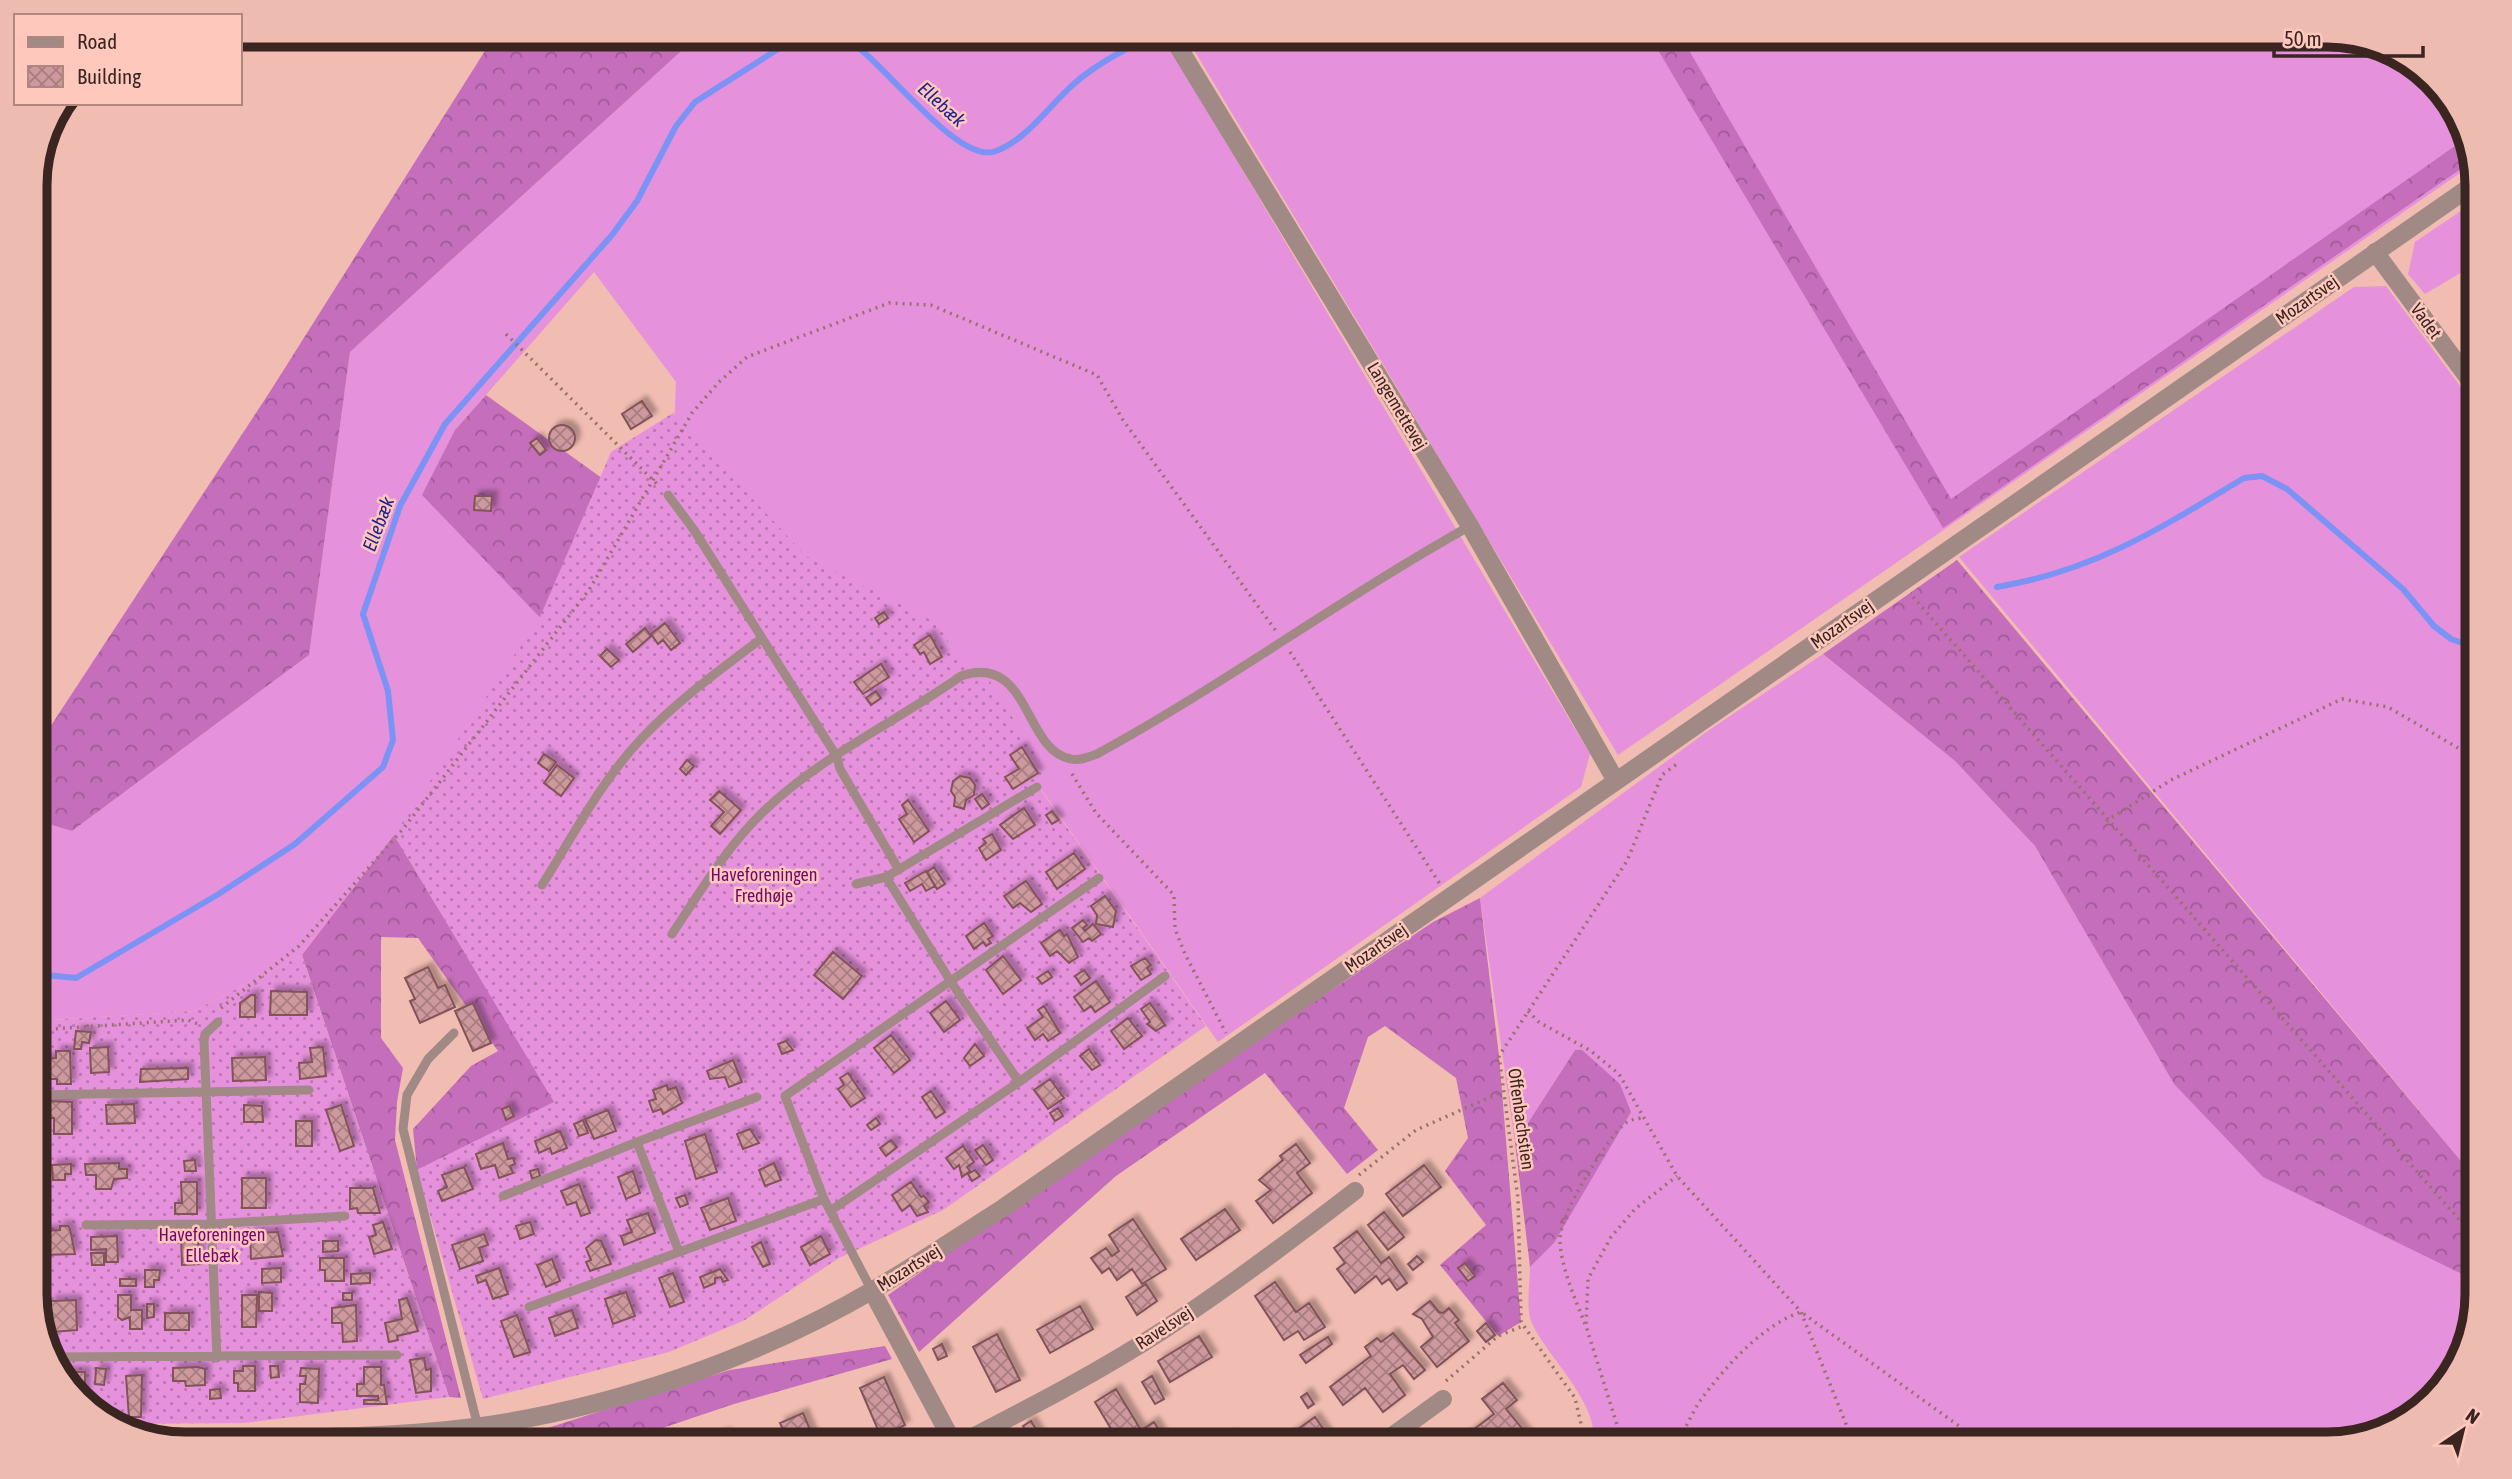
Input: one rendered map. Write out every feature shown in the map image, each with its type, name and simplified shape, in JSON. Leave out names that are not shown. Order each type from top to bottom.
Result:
[{"type":"street","name":"Langemettevej","points":[[1179,48],[1470,526],[1616,781]]},
{"type":"street","name":"Mozartsvej","points":[[455,1432],[619,1398],[719,1364],[872,1291],[1003,1208],[2464,191]]},
{"type":"street","name":"Vadet","points":[[2375,252],[2464,373]]},
{"type":"street","name":"Ravelsvej","points":[[981,1432],[1061,1391],[1163,1330],[1261,1263],[1355,1191]]},
{"type":"street","name":"Ravelsvej","points":[[872,1291],[950,1432]]},
{"type":"street","points":[[1398,1432],[1443,1399]]},
{"type":"lane","points":[[667,495],[694,530],[837,757],[840,769],[899,870]]},
{"type":"lane","points":[[672,934],[723,857],[761,813],[795,784],[961,676],[974,671],[989,672],[1007,681],[1051,748],[1062,757],[1080,759],[1097,754],[1283,642],[1408,561],[1470,526]]},
{"type":"lane","points":[[541,885],[606,782],[642,739],[693,691],[762,638]]},
{"type":"lane","points":[[856,884],[886,877],[1037,787]]},
{"type":"lane","points":[[886,877],[951,982],[1019,1082]]},
{"type":"lane","points":[[872,1291],[824,1199],[785,1096],[1099,878]]},
{"type":"lane","points":[[830,1211],[1019,1082],[1165,976]]},
{"type":"lane","points":[[217,1358],[205,1093],[205,1034],[218,1022]]},
{"type":"lane","points":[[454,1032],[428,1059],[407,1095],[403,1129],[478,1427]]},
{"type":"lane","points":[[48,1095],[309,1090]]},
{"type":"lane","points":[[503,1196],[757,1097]]},
{"type":"lane","points":[[637,1142],[679,1252]]},
{"type":"lane","points":[[529,1307],[824,1199]]},
{"type":"lane","points":[[86,1225],[212,1224],[345,1216]]},
{"type":"lane","points":[[63,1357],[397,1355]]},
{"type":"path","points":[[214,1011],[299,946],[403,829],[589,590],[692,413],[719,382],[747,358],[889,303],[931,305],[1097,375],[1123,420],[1283,642],[1449,897]]},
{"type":"path","points":[[506,334],[667,495]]},
{"type":"path","points":[[1900,583],[2106,821],[2465,1226]]},
{"type":"path","points":[[2106,821],[2171,780],[2342,699],[2388,708],[2465,752]]},
{"type":"path","points":[[1062,757],[1096,813],[1174,895],[1175,929],[1185,954],[1217,1020],[1235,1046]]},
{"type":"path","name":"Offenbachstien","points":[[1523,1326],[1518,1199],[1499,1056],[1627,861],[1662,775],[1682,760]]},
{"type":"path","points":[[1528,1011],[1549,1030],[1606,1062],[1619,1074],[1677,1176],[1801,1312],[1967,1432]]},
{"type":"path","points":[[48,1029],[194,1021],[204,1016]]},
{"type":"path","points":[[194,1021],[205,1034]]},
{"type":"path","points":[[1355,1191],[1359,1175],[1416,1130],[1502,1092]]},
{"type":"path","points":[[1619,1432],[1573,1293],[1560,1240],[1565,1219],[1591,1170],[1620,1128],[1631,1120],[1642,1118]]},
{"type":"path","points":[[1586,1326],[1588,1279],[1599,1256],[1635,1209],[1677,1176]]},
{"type":"path","points":[[1683,1432],[1699,1403],[1763,1332],[1783,1318],[1801,1312]]},
{"type":"path","points":[[1801,1312],[1849,1432]]},
{"type":"path","points":[[1443,1399],[1445,1382],[1498,1336],[1523,1326],[1575,1398],[1583,1432]]},
{"type":"green space","points":[[1656,47],[1687,47],[1951,499],[2458,144],[2464,167],[1943,528]]},
{"type":"green space","points":[[2326,47],[2362,52],[2396,66],[2411,76],[2436,101],[2454,133],[2464,170],[1618,755],[1193,48]]},
{"type":"green space","points":[[487,48],[685,48],[350,352],[309,655],[72,831],[48,824],[48,730],[271,390]]},
{"type":"green space","points":[[685,48],[1169,48],[1590,754],[1581,787],[1218,1042],[1036,782],[1047,774],[872,812],[674,434],[676,382],[594,272],[455,430],[554,632],[414,868],[394,835],[302,955],[194,1011],[48,1020],[48,824],[72,831],[309,655],[350,352]]},
{"type":"green space","points":[[2464,209],[2464,271],[2425,294],[2408,274],[2415,242]]},
{"type":"green space","points":[[2386,286],[2464,392],[2465,1165],[1959,557],[2354,287]]},
{"type":"green space","points":[[486,395],[613,486],[554,632],[422,495],[455,430]]},
{"type":"green space","name":"Haveforeningen Fredhøje","points":[[673,413],[806,556],[937,623],[968,674],[981,667],[1048,775],[1036,783],[1206,1026],[943,1210],[839,1258],[745,1320],[669,1352],[483,1399],[417,1170],[554,1102],[394,835],[540,617],[611,452]]},
{"type":"green space","points":[[1957,560],[2465,1166],[2465,1272],[2462,1274],[2263,1177],[2174,1084],[2035,846],[1955,761],[1823,654]]},
{"type":"green space","points":[[1823,654],[1955,761],[2035,846],[2174,1084],[2462,1274],[2465,1272],[2464,1311],[2460,1329],[2446,1363],[2424,1391],[2396,1413],[2362,1427],[2344,1431],[1593,1432],[1589,1413],[1581,1397],[1538,1334],[1531,1321],[1529,1309],[1530,1267],[1554,1243],[1575,1050],[1515,1143],[1480,898],[1712,728]]},
{"type":"green space","points":[[394,835],[555,1102],[417,1170],[413,1129],[471,1066],[498,1051],[418,938],[381,937],[381,1038],[403,1068],[397,1102],[395,1140],[461,1398],[449,1397],[302,955]]},
{"type":"green space","points":[[1480,898],[1499,1056],[1521,1322],[1498,1336],[1440,1265],[1486,1225],[1445,1171],[1468,1138],[1456,1078],[1385,1026],[1368,1037],[1344,1108],[1378,1150],[1347,1174],[1265,1073],[1116,1176],[919,1352],[888,1295],[1134,1123],[1433,922]]},
{"type":"green space","name":"Haveforeningen Ellebæk","points":[[302,955],[449,1397],[244,1423],[141,1424],[116,1413],[94,1397],[71,1370],[55,1338],[48,1302],[48,1020],[194,1011]]},
{"type":"green space","points":[[1575,1050],[1582,1050],[1620,1084],[1631,1112],[1554,1243],[1530,1267],[1515,1143]]},
{"type":"green space","points":[[885,1346],[892,1359],[734,1404],[651,1432],[535,1432],[730,1370]]},
{"type":"building","points":[[642,401],[652,416],[631,429],[622,414]]},
{"type":"building","points":[[562,425],[571,429],[575,438],[571,447],[562,451],[553,447],[549,438],[553,429]]},
{"type":"building","points":[[537,438],[546,450],[540,455],[530,443]]},
{"type":"building","points":[[475,496],[492,496],[491,511],[474,510]]},
{"type":"building","points":[[884,612],[888,618],[879,624],[875,618]]},
{"type":"building","points":[[665,623],[680,643],[671,650],[663,640],[658,644],[651,634]]},
{"type":"building","points":[[645,628],[651,636],[633,652],[626,644]]},
{"type":"building","points":[[930,635],[942,657],[930,664],[924,652],[920,654],[914,645]]},
{"type":"building","points":[[607,649],[619,660],[611,667],[600,656]]},
{"type":"building","points":[[881,664],[889,677],[863,694],[854,682]]},
{"type":"building","points":[[876,691],[881,698],[871,705],[866,698]]},
{"type":"building","points":[[1022,747],[1038,773],[1013,789],[1005,777],[1019,769],[1010,755]]},
{"type":"building","points":[[544,754],[556,762],[549,771],[538,763]]},
{"type":"building","points":[[687,760],[694,766],[686,775],[680,769]]},
{"type":"building","points":[[557,765],[574,778],[561,796],[544,783]]},
{"type":"building","points":[[960,776],[970,778],[975,785],[974,795],[966,800],[964,809],[954,806],[955,797],[951,791],[953,781]]},
{"type":"building","points":[[719,791],[741,810],[720,834],[711,826],[724,812],[710,800]]},
{"type":"building","points":[[982,794],[989,804],[982,809],[975,799]]},
{"type":"building","points":[[908,800],[929,831],[914,842],[899,819],[907,814],[902,805]]},
{"type":"building","points":[[1024,808],[1035,825],[1013,839],[1000,825]]},
{"type":"building","points":[[1052,811],[1059,820],[1052,824],[1046,815]]},
{"type":"building","points":[[992,834],[1001,850],[986,860],[979,848],[986,843],[983,839]]},
{"type":"building","points":[[1074,853],[1085,869],[1057,889],[1046,872]]},
{"type":"building","points":[[934,867],[945,884],[937,889],[927,872]]},
{"type":"building","points":[[926,871],[935,886],[926,891],[922,884],[910,891],[905,883]]},
{"type":"building","points":[[1026,881],[1042,904],[1031,912],[1020,903],[1013,908],[1004,896]]},
{"type":"building","points":[[1105,896],[1116,911],[1113,927],[1096,924],[1097,915],[1091,906]]},
{"type":"building","points":[[1083,920],[1087,925],[1083,928],[1085,931],[1093,924],[1101,934],[1092,941],[1089,938],[1083,942],[1072,928]]},
{"type":"building","points":[[984,923],[993,936],[988,939],[991,943],[986,946],[983,942],[974,949],[966,936]]},
{"type":"building","points":[[1060,930],[1064,936],[1067,934],[1078,957],[1069,963],[1057,951],[1050,956],[1041,943]]},
{"type":"building","points":[[833,952],[862,976],[843,999],[814,975]]},
{"type":"building","points":[[1003,956],[1021,980],[1003,994],[986,970]]},
{"type":"building","points":[[1145,958],[1151,965],[1147,968],[1151,974],[1141,980],[1131,966]]},
{"type":"building","points":[[428,967],[438,988],[445,985],[455,1007],[420,1023],[410,1001],[415,999],[405,978]]},
{"type":"building","points":[[1084,970],[1090,978],[1081,985],[1075,976]]},
{"type":"building","points":[[1048,971],[1052,977],[1042,984],[1037,978]]},
{"type":"building","points":[[1096,981],[1110,1002],[1095,1012],[1091,1006],[1084,1011],[1074,997]]},
{"type":"building","points":[[271,991],[307,992],[307,1015],[270,1015]]},
{"type":"building","points":[[255,995],[255,1017],[240,1017],[240,1003]]},
{"type":"building","points":[[946,1001],[960,1020],[944,1032],[930,1013]]},
{"type":"building","points":[[473,1003],[491,1043],[473,1051],[455,1011]]},
{"type":"building","points":[[1150,1003],[1165,1025],[1156,1031],[1147,1024],[1150,1022],[1141,1009]]},
{"type":"building","points":[[1044,1006],[1060,1033],[1048,1041],[1043,1034],[1035,1040],[1027,1028],[1043,1017],[1038,1010]]},
{"type":"building","points":[[1128,1018],[1142,1036],[1124,1049],[1111,1031]]},
{"type":"building","points":[[76,1031],[91,1032],[89,1043],[82,1042],[81,1049],[74,1049]]},
{"type":"building","points":[[891,1035],[910,1060],[894,1073],[874,1048]]},
{"type":"building","points":[[786,1041],[793,1050],[782,1054],[778,1044]]},
{"type":"building","points":[[975,1044],[984,1056],[970,1066],[964,1058]]},
{"type":"building","points":[[108,1047],[109,1072],[91,1073],[90,1048]]},
{"type":"building","points":[[323,1047],[326,1076],[300,1079],[299,1063],[312,1062],[310,1048]]},
{"type":"building","points":[[1089,1049],[1100,1065],[1092,1070],[1080,1056]]},
{"type":"building","points":[[56,1051],[70,1051],[71,1084],[57,1084],[57,1079],[48,1079],[48,1058],[56,1058]]},
{"type":"building","points":[[265,1057],[266,1080],[233,1081],[232,1058]]},
{"type":"building","points":[[733,1060],[742,1082],[729,1087],[725,1077],[710,1079],[707,1071]]},
{"type":"building","points":[[188,1068],[188,1079],[140,1082],[141,1069]]},
{"type":"building","points":[[848,1073],[865,1098],[851,1107],[838,1089],[844,1085],[840,1078]]},
{"type":"building","points":[[1050,1079],[1064,1098],[1048,1109],[1034,1090]]},
{"type":"building","points":[[667,1085],[668,1090],[676,1087],[682,1103],[663,1114],[661,1109],[653,1112],[649,1101],[656,1099],[653,1090]]},
{"type":"building","points":[[931,1091],[945,1112],[936,1118],[922,1097]]},
{"type":"building","points":[[48,1101],[72,1102],[72,1134],[54,1134],[54,1118],[48,1118]]},
{"type":"building","points":[[134,1104],[135,1123],[107,1124],[106,1105]]},
{"type":"building","points":[[244,1105],[262,1106],[263,1122],[244,1122]]},
{"type":"building","points":[[341,1105],[354,1146],[340,1151],[326,1110]]},
{"type":"building","points":[[509,1106],[514,1116],[506,1120],[502,1109]]},
{"type":"building","points":[[1058,1108],[1063,1116],[1055,1121],[1050,1113]]},
{"type":"building","points":[[608,1110],[616,1131],[594,1139],[585,1119]]},
{"type":"building","points":[[876,1118],[880,1124],[871,1130],[867,1125]]},
{"type":"building","points":[[583,1120],[588,1133],[579,1136],[574,1124]]},
{"type":"building","points":[[296,1121],[312,1121],[312,1146],[296,1146]]},
{"type":"building","points":[[750,1129],[759,1143],[743,1149],[737,1134]]},
{"type":"building","points":[[560,1131],[567,1148],[552,1154],[550,1148],[539,1153],[535,1141]]},
{"type":"building","points":[[705,1134],[717,1172],[696,1179],[685,1141]]},
{"type":"building","points":[[891,1140],[897,1147],[886,1156],[880,1148]]},
{"type":"building","points":[[503,1143],[508,1159],[513,1158],[515,1164],[510,1166],[513,1173],[499,1178],[495,1165],[481,1169],[476,1154]]},
{"type":"building","points":[[1296,1144],[1310,1163],[1297,1173],[1312,1193],[1273,1223],[1256,1201],[1271,1190],[1259,1180],[1283,1160],[1280,1156]]},
{"type":"building","points":[[983,1145],[993,1160],[986,1165],[975,1150]]},
{"type":"building","points":[[963,1146],[974,1162],[967,1167],[970,1171],[962,1177],[959,1165],[954,1169],[946,1158]]},
{"type":"building","points":[[195,1160],[196,1171],[185,1171],[184,1161]]},
{"type":"building","points":[[119,1163],[119,1169],[127,1169],[127,1178],[114,1179],[111,1189],[96,1189],[96,1175],[86,1175],[85,1164]]},
{"type":"building","points":[[774,1163],[781,1180],[765,1186],[759,1170]]},
{"type":"building","points":[[71,1164],[71,1174],[65,1174],[65,1180],[53,1180],[52,1165]]},
{"type":"building","points":[[1424,1165],[1441,1187],[1403,1216],[1386,1194]]},
{"type":"building","points":[[464,1167],[473,1189],[442,1201],[438,1191],[447,1187],[442,1175]]},
{"type":"building","points":[[538,1169],[540,1176],[532,1179],[530,1171]]},
{"type":"building","points":[[975,1170],[980,1176],[972,1181],[968,1174]]},
{"type":"building","points":[[633,1171],[640,1193],[626,1199],[618,1177]]},
{"type":"building","points":[[242,1178],[266,1178],[266,1208],[242,1208]]},
{"type":"building","points":[[181,1182],[197,1182],[197,1214],[175,1214],[175,1203],[182,1203]]},
{"type":"building","points":[[911,1182],[921,1197],[924,1196],[929,1202],[924,1206],[928,1212],[917,1216],[910,1205],[902,1211],[892,1195]]},
{"type":"building","points":[[579,1184],[590,1213],[581,1216],[576,1202],[567,1205],[561,1191]]},
{"type":"building","points":[[350,1188],[373,1188],[380,1213],[358,1213],[357,1208],[350,1209]]},
{"type":"building","points":[[685,1195],[688,1204],[680,1207],[676,1198]]},
{"type":"building","points":[[728,1198],[736,1221],[710,1230],[701,1208]]},
{"type":"building","points":[[1225,1209],[1240,1230],[1196,1260],[1181,1239]]},
{"type":"building","points":[[1384,1212],[1404,1237],[1388,1250],[1368,1225]]},
{"type":"building","points":[[648,1213],[655,1233],[624,1245],[621,1236],[632,1232],[627,1220]]},
{"type":"building","points":[[1133,1219],[1166,1269],[1142,1284],[1132,1269],[1117,1280],[1109,1268],[1102,1273],[1091,1258],[1106,1248],[1112,1256],[1119,1251],[1109,1235]]},
{"type":"building","points":[[383,1222],[392,1249],[374,1254],[369,1237],[376,1235],[373,1225]]},
{"type":"building","points":[[530,1222],[534,1234],[520,1239],[516,1226]]},
{"type":"building","points":[[60,1226],[68,1226],[70,1229],[75,1254],[48,1255],[48,1231],[60,1230]]},
{"type":"building","points":[[1357,1231],[1381,1263],[1389,1257],[1407,1283],[1397,1290],[1389,1279],[1382,1284],[1376,1276],[1355,1293],[1337,1269],[1345,1263],[1334,1248]]},
{"type":"building","points":[[278,1232],[283,1256],[251,1259],[250,1233]]},
{"type":"building","points":[[197,1233],[201,1264],[182,1265],[181,1234]]},
{"type":"building","points":[[484,1234],[488,1245],[479,1248],[483,1261],[460,1269],[452,1245]]},
{"type":"building","points":[[117,1236],[118,1262],[106,1262],[106,1249],[91,1250],[91,1237]]},
{"type":"building","points":[[821,1236],[830,1254],[810,1265],[801,1247]]},
{"type":"building","points":[[596,1240],[601,1241],[611,1264],[590,1271],[586,1262],[591,1260],[586,1248]]},
{"type":"building","points":[[323,1241],[338,1241],[338,1251],[323,1252]]},
{"type":"building","points":[[761,1242],[770,1264],[763,1267],[752,1247]]},
{"type":"building","points":[[91,1253],[104,1253],[104,1265],[92,1265]]},
{"type":"building","points":[[1417,1256],[1423,1262],[1413,1270],[1408,1264]]},
{"type":"building","points":[[320,1258],[344,1258],[344,1281],[325,1281],[325,1270],[320,1270]]},
{"type":"building","points":[[552,1259],[560,1281],[546,1287],[537,1265]]},
{"type":"building","points":[[1465,1263],[1475,1276],[1468,1281],[1458,1268]]},
{"type":"building","points":[[281,1268],[281,1282],[262,1283],[262,1269]]},
{"type":"building","points":[[499,1268],[508,1294],[493,1299],[486,1280],[478,1283],[476,1276]]},
{"type":"building","points":[[720,1269],[728,1280],[723,1282],[721,1277],[715,1278],[715,1283],[704,1288],[700,1277]]},
{"type":"building","points":[[145,1270],[160,1270],[159,1280],[154,1280],[154,1287],[145,1287]]},
{"type":"building","points":[[370,1273],[370,1283],[351,1284],[351,1274]]},
{"type":"building","points":[[673,1273],[684,1302],[670,1307],[659,1278]]},
{"type":"building","points":[[120,1279],[136,1279],[136,1286],[120,1286]]},
{"type":"building","points":[[1275,1282],[1296,1312],[1309,1303],[1325,1327],[1304,1340],[1298,1331],[1284,1340],[1255,1296]]},
{"type":"building","points":[[1146,1284],[1157,1301],[1137,1315],[1126,1297]]},
{"type":"building","points":[[259,1292],[272,1293],[272,1311],[259,1311]]},
{"type":"building","points":[[626,1292],[635,1316],[613,1324],[605,1299]]},
{"type":"building","points":[[343,1293],[352,1293],[352,1300],[343,1300]]},
{"type":"building","points":[[118,1295],[131,1295],[131,1310],[142,1310],[142,1329],[130,1329],[130,1317],[122,1320],[118,1317]]},
{"type":"building","points":[[242,1295],[257,1295],[256,1327],[242,1327]]},
{"type":"building","points":[[407,1298],[418,1331],[397,1336],[398,1340],[389,1342],[385,1323],[402,1319],[399,1300]]},
{"type":"building","points":[[76,1300],[77,1330],[53,1332],[51,1301]]},
{"type":"building","points":[[1430,1301],[1439,1312],[1443,1313],[1449,1308],[1459,1320],[1455,1323],[1469,1341],[1437,1367],[1421,1347],[1433,1337],[1422,1319],[1413,1314]]},
{"type":"building","points":[[147,1304],[154,1304],[154,1317],[147,1318]]},
{"type":"building","points":[[356,1305],[357,1341],[343,1342],[342,1323],[332,1323],[332,1308]]},
{"type":"building","points":[[1080,1306],[1093,1329],[1050,1353],[1037,1330]]},
{"type":"building","points":[[572,1310],[578,1328],[555,1336],[549,1318]]},
{"type":"building","points":[[165,1313],[189,1313],[189,1330],[165,1330]]},
{"type":"building","points":[[517,1315],[530,1352],[514,1357],[501,1321]]},
{"type":"building","points":[[1486,1323],[1495,1335],[1486,1342],[1477,1331]]},
{"type":"building","points":[[1393,1333],[1425,1370],[1414,1379],[1403,1365],[1390,1374],[1405,1395],[1383,1412],[1365,1388],[1343,1405],[1330,1387],[1371,1356],[1365,1347],[1377,1338],[1381,1342]]},
{"type":"building","points":[[997,1334],[1020,1380],[996,1392],[973,1347]]},
{"type":"building","points":[[1199,1336],[1212,1357],[1170,1382],[1158,1361]]},
{"type":"building","points":[[1328,1337],[1332,1344],[1306,1363],[1300,1355]]},
{"type":"building","points":[[942,1344],[947,1356],[938,1360],[933,1349]]},
{"type":"building","points":[[424,1358],[426,1370],[431,1369],[431,1391],[416,1393],[410,1360]]},
{"type":"building","points":[[243,1366],[255,1366],[255,1391],[238,1391],[238,1383],[234,1383],[234,1371],[243,1371]]},
{"type":"building","points":[[270,1366],[278,1366],[279,1377],[271,1378]]},
{"type":"building","points":[[364,1367],[381,1367],[381,1385],[384,1385],[387,1404],[364,1404],[364,1400],[378,1400],[378,1396],[357,1396],[357,1384],[364,1384]]},
{"type":"building","points":[[96,1368],[106,1369],[104,1385],[95,1384]]},
{"type":"building","points":[[173,1368],[205,1369],[205,1385],[186,1386],[185,1381],[173,1381]]},
{"type":"building","points":[[301,1368],[319,1369],[318,1403],[300,1402],[300,1384],[305,1384],[306,1376],[300,1376]]},
{"type":"building","points":[[72,1372],[85,1372],[85,1388]]},
{"type":"building","points":[[142,1375],[141,1417],[129,1417],[126,1376]]},
{"type":"building","points":[[1152,1376],[1164,1399],[1155,1404],[1142,1382]]},
{"type":"building","points":[[884,1377],[905,1425],[896,1429],[897,1432],[879,1432],[860,1388]]},
{"type":"building","points":[[1503,1383],[1517,1400],[1506,1409],[1525,1432],[1470,1432],[1494,1414],[1482,1399]]},
{"type":"building","points":[[220,1389],[221,1398],[210,1399],[210,1390]]},
{"type":"building","points":[[1116,1389],[1141,1430],[1154,1422],[1160,1432],[1113,1432],[1095,1402]]},
{"type":"building","points":[[1307,1393],[1314,1404],[1308,1408],[1301,1397]]},
{"type":"building","points":[[803,1413],[811,1432],[784,1432],[780,1423]]},
{"type":"building","points":[[1315,1417],[1326,1432],[1294,1432]]},
{"type":"building","points":[[1031,1421],[1038,1432],[1027,1432],[1023,1426]]},
{"type":"waterway","name":"Ellebæk","points":[[48,975],[76,978],[217,895],[295,844],[383,767],[393,740],[388,691],[363,614],[400,506],[445,424],[612,235],[637,201],[676,126],[695,102],[780,48]]},
{"type":"waterway","name":"Ellebæk","points":[[858,48],[941,127],[961,142],[980,151],[996,151],[1018,138],[1084,75],[1129,48]]},
{"type":"waterway","points":[[1997,587],[2032,580],[2096,559],[2155,530],[2244,478],[2262,476],[2287,489],[2403,589],[2434,626],[2451,639],[2464,644]]}]
